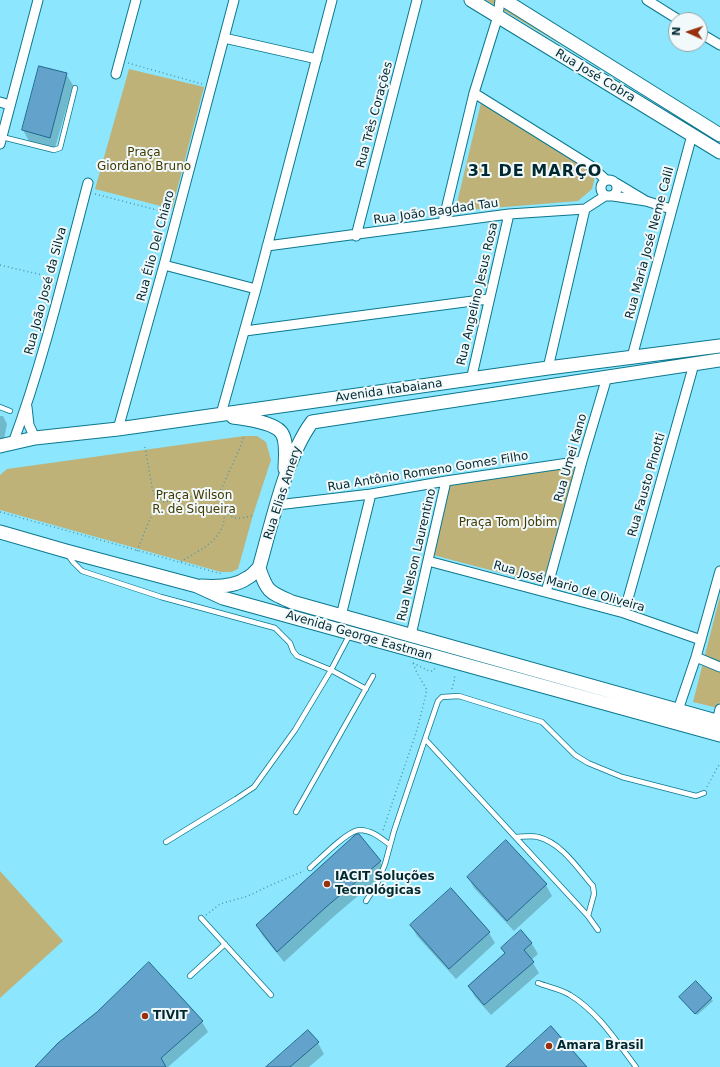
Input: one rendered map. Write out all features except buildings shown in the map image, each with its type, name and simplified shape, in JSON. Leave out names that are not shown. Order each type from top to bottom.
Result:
[{"type":"main road","name":"Rua José Cobra","points":[[471,0],[720,152]]},
{"type":"main road","name":"Rua José Cobra","points":[[504,0],[720,134]]},
{"type":"main road","name":"Avenida Itabaiana","points":[[35,438],[118,429],[720,345]]},
{"type":"main road","name":"Avenida Itabaiana","points":[[312,422],[720,360]]},
{"type":"main road","points":[[221,414],[260,422],[281,432],[285,442],[285,477]]},
{"type":"main road","name":"Rua Elias Amery","points":[[259,568],[285,477],[303,434],[312,422]]},
{"type":"main road","points":[[6,444],[35,438]]},
{"type":"main road","name":"Avenida George Eastman","points":[[0,532],[197,586],[224,598],[350,634],[720,735]]},
{"type":"main road","points":[[197,586],[214,587],[238,583],[248,578],[259,568]]},
{"type":"main road","name":"Avenida George Eastman","points":[[259,568],[263,581],[271,593],[292,602],[678,710],[719,717]]},
{"type":"street","points":[[1,141],[38,0]]},
{"type":"street","points":[[116,74],[136,0]]},
{"type":"street","name":"Rua Élio Del Chiaro","points":[[118,429],[164,265],[234,0]]},
{"type":"street","points":[[221,414],[256,289],[332,0]]},
{"type":"street","name":"Rua Três Corações","points":[[356,236],[417,0]]},
{"type":"street","points":[[444,222],[474,93],[498,16],[500,0]]},
{"type":"street","points":[[647,0],[668,13]]},
{"type":"street","points":[[224,38],[317,59]]},
{"type":"street","points":[[708,38],[720,45]]},
{"type":"street","points":[[474,93],[591,166],[606,180],[612,180],[646,201]]},
{"type":"street","points":[[0,102],[10,105]]},
{"type":"street","name":"Rua Maria José Neme Calil","points":[[632,357],[692,135]]},
{"type":"street","points":[[606,180],[602,184],[601,189],[609,196],[646,201],[671,209]]},
{"type":"street","points":[[609,196],[618,189],[616,183]]},
{"type":"street","name":"Rua João José da Silva","points":[[6,444],[27,405],[63,280],[87,187]]},
{"type":"street","name":"Rua João Bagdad Tau","points":[[267,246],[356,236],[444,222],[509,214],[585,209],[609,196]]},
{"type":"street","points":[[548,368],[585,209]]},
{"type":"street","name":"Rua Angelino Jesus Rosa","points":[[471,380],[488,299],[509,214]]},
{"type":"street","points":[[164,265],[256,289]]},
{"type":"street","points":[[245,330],[488,299]]},
{"type":"street","name":"Rua Fausto Pinotti","points":[[624,614],[694,364]]},
{"type":"street","name":"Rua Umei Kano","points":[[546,592],[607,377]]},
{"type":"street","name":"Rua João José da Silva","points":[[27,405],[29,425],[35,438]]},
{"type":"street","name":"Rua Antônio Romeno Gomes Filho","points":[[277,505],[371,494],[446,481],[582,461]]},
{"type":"street","name":"Rua Nelson Laurentino","points":[[410,635],[446,481]]},
{"type":"street","points":[[341,616],[371,494]]},
{"type":"street","name":"Rua José Mario de Oliveira","points":[[428,561],[624,614],[701,640]]},
{"type":"street","points":[[678,710],[696,657],[720,571]]},
{"type":"street","points":[[696,657],[720,666]]},
{"type":"lane","points":[[1,141],[54,150],[60,148],[75,88]]},
{"type":"lane","points":[[0,407],[10,411]]},
{"type":"lane","points":[[66,551],[73,562],[82,571],[161,597],[275,628],[290,643],[297,656],[331,670],[366,689]]},
{"type":"lane","points":[[166,842],[236,799],[254,786],[295,730],[331,670],[350,634]]},
{"type":"lane","points":[[296,812],[373,676]]},
{"type":"lane","points":[[366,901],[377,884],[385,864],[425,739],[438,701],[442,697],[460,696],[542,722],[575,756],[588,764],[622,777],[696,796],[704,793]]},
{"type":"lane","points":[[425,739],[588,916],[598,930]]},
{"type":"lane","points":[[310,868],[347,835],[359,830],[376,834],[390,845]]},
{"type":"lane","points":[[516,837],[536,836],[549,840],[561,849],[593,886],[594,894],[588,916]]},
{"type":"lane","points":[[201,918],[271,995]]},
{"type":"lane","points":[[190,976],[225,944]]},
{"type":"lane","points":[[538,983],[569,994],[586,1007],[604,1025],[636,1067]]},
{"type":"path","points":[[119,61],[211,87]]},
{"type":"path","points":[[87,187],[177,215]]},
{"type":"path","points":[[0,265],[63,280]]},
{"type":"path","points":[[212,497],[219,494],[244,436]]},
{"type":"path","points":[[145,447],[153,493],[164,502],[200,495],[219,499],[222,507],[224,519],[220,532],[209,543],[180,562]]},
{"type":"path","points":[[137,550],[159,498]]},
{"type":"path","points":[[222,507],[228,516],[235,518],[246,518],[253,515]]},
{"type":"path","points":[[0,512],[222,574]]},
{"type":"path","points":[[408,661],[429,671],[433,671],[436,666],[432,665]]},
{"type":"path","points":[[381,838],[417,730],[427,690],[413,663]]},
{"type":"path","points":[[450,670],[455,678],[450,697]]},
{"type":"path","points":[[704,793],[718,766],[720,765]]},
{"type":"path","points":[[201,918],[220,904],[248,896],[310,868]]},
{"type":"green space","points":[[486,0],[501,0],[648,96]]},
{"type":"green space","name":"Praça Giordano Bruno","points":[[129,69],[204,87],[172,209],[95,189]]},
{"type":"green space","points":[[481,103],[583,162],[595,177],[592,189],[578,201],[455,211]]},
{"type":"green space","name":"Praça Wilson R. de Siqueira","points":[[244,436],[257,436],[266,442],[271,460],[253,515],[238,569],[231,572],[221,572],[0,510],[0,475],[7,469]]},
{"type":"green space","name":"Praça Tom Jobim","points":[[576,463],[543,584],[433,555],[451,481]]},
{"type":"green space","points":[[720,596],[720,701],[718,708],[693,702]]},
{"type":"green space","points":[[0,871],[63,941],[0,998]]},
{"type":"place","name":"IACIT Soluções Tecnológicas","points":[[327,884]]},
{"type":"place","name":"TIVIT","points":[[145,1016]]},
{"type":"place","name":"Amara Brasil","points":[[549,1046]]},
{"type":"district","name":"31 DE MARÇO","points":[[535,172]]}]
